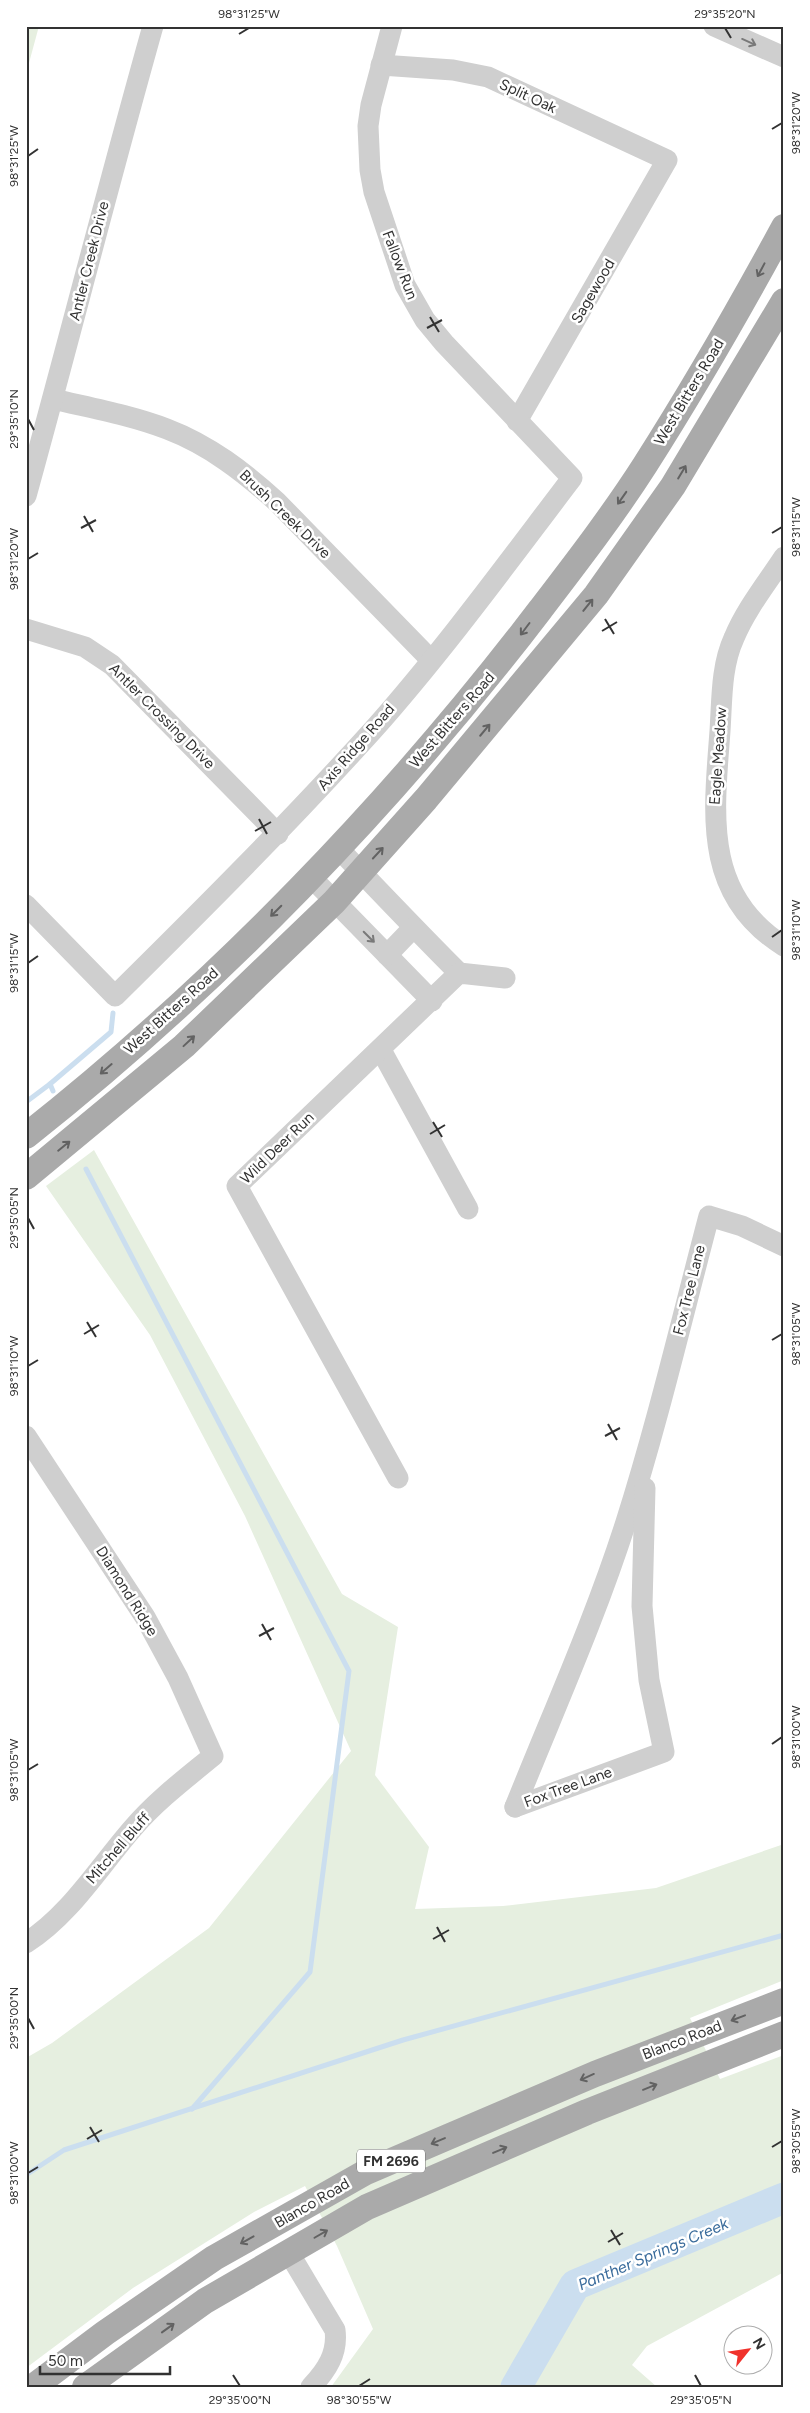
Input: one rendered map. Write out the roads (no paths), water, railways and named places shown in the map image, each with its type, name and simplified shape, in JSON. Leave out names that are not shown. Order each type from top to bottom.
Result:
[{"type":"main road","name":"West Bitters Road","points":[[26,1136],[68,1103],[218,968],[338,848],[488,678],[578,559],[644,467],[740,308],[784,227]]},
{"type":"main road","name":"West Bitters Road","points":[[26,1177],[184,1046],[334,902],[499,714],[596,595],[673,486],[784,301]]},
{"type":"main road","name":"Blanco Road","points":[[33,2387],[168,2288],[214,2258],[366,2172],[595,2074],[784,2001]]},
{"type":"main road","name":"FM 2696","points":[[85,2387],[205,2301],[367,2208],[587,2112],[784,2034]]},
{"type":"main road","points":[[275,2224],[289,2253]]},
{"type":"street","name":"Antler Creek Drive","points":[[26,496],[86,277],[108,186],[153,26]]},
{"type":"street","name":"Fallow Run","points":[[392,26],[371,105],[368,126],[370,170],[374,192],[402,278],[426,320],[517,421],[572,478]]},
{"type":"street","points":[[714,26],[784,57]]},
{"type":"street","name":"Split Oak","points":[[381,65],[453,70],[488,77],[667,160]]},
{"type":"street","name":"Sagewood","points":[[517,421],[667,160]]},
{"type":"street","name":"Brush Creek Drive","points":[[53,399],[136,419],[168,429],[226,460],[253,480],[277,502],[430,659]]},
{"type":"street","name":"Axis Ridge Road","points":[[27,907],[115,996],[278,834],[374,728],[468,614],[572,478]]},
{"type":"street","name":"Eagle Meadow","points":[[784,557],[733,638],[724,670],[714,807],[716,840],[731,888],[759,928],[784,946]]},
{"type":"street","name":"Antler Crossing Drive","points":[[26,629],[84,647],[112,665],[278,834]]},
{"type":"street","points":[[338,848],[402,913],[413,928],[459,973],[505,978]]},
{"type":"street","points":[[310,876],[432,1001]]},
{"type":"street","points":[[387,955],[413,928]]},
{"type":"street","name":"Wild Deer Run","points":[[398,1478],[237,1186],[432,1001],[459,973]]},
{"type":"street","points":[[380,1050],[468,1209]]},
{"type":"street","name":"Fox Tree Lane","points":[[650,1443],[642,1531],[642,1606],[649,1680],[664,1752],[515,1806],[596,1605],[650,1443],[708,1216],[742,1226],[784,1246]]},
{"type":"street","name":"Diamond Ridge","points":[[26,1436],[145,1617],[178,1678],[212,1756]]},
{"type":"street","name":"Mitchell Bluff","points":[[29,1936],[71,1903],[134,1827],[164,1796],[212,1756]]},
{"type":"street","points":[[289,2253],[334,2330],[336,2343],[332,2358],[324,2373],[311,2387]]},
{"type":"waterway","points":[[50,1084],[111,1032],[113,1013]]},
{"type":"waterway","points":[[26,1102],[50,1084],[53,1091]]},
{"type":"waterway","points":[[86,1169],[349,1671],[310,1972],[192,2109]]},
{"type":"waterway","points":[[26,2175],[64,2150],[403,2040],[784,1935]]},
{"type":"waterway","name":"Panther Springs Creek","points":[[516,2387],[575,2285],[784,2198]]}]
